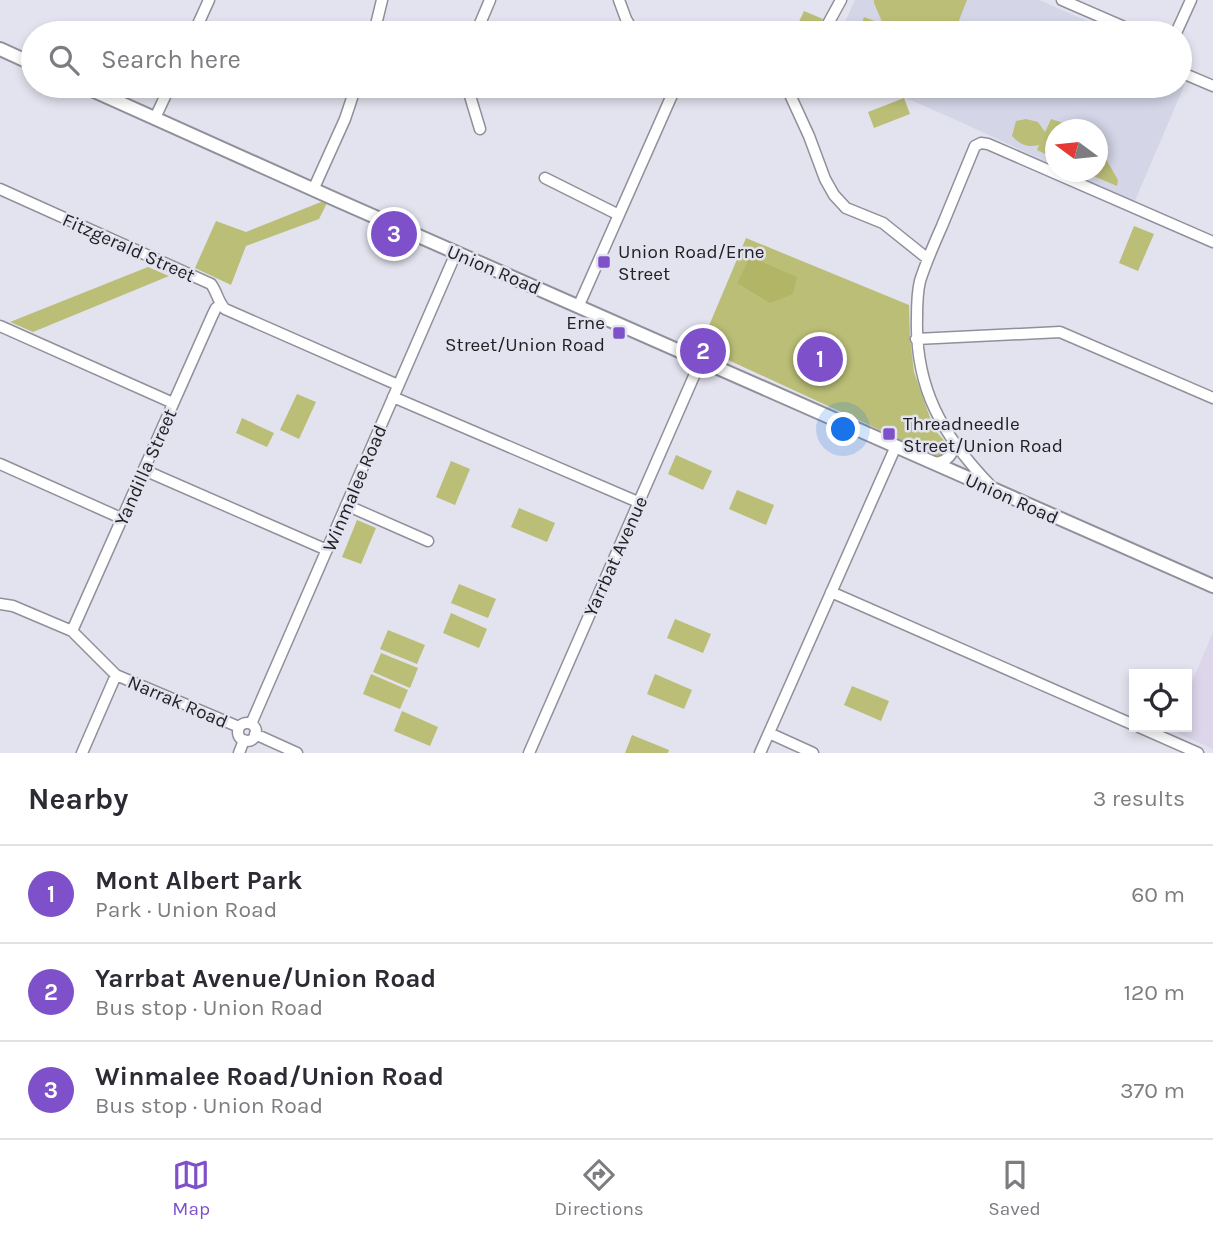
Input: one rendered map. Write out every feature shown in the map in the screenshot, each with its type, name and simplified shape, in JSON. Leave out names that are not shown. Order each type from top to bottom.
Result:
[{"type":"main road","points":[[0,49],[21,59]]},
{"type":"main road","name":"Union Road","points":[[110,98],[1213,586]]},
{"type":"street","points":[[199,21],[209,0]]},
{"type":"street","points":[[377,21],[382,0]]},
{"type":"street","points":[[480,21],[490,0]]},
{"type":"street","points":[[620,0],[627,21]]},
{"type":"street","points":[[830,21],[841,0]]},
{"type":"street","points":[[1062,0],[1110,21]]},
{"type":"street","points":[[1181,21],[1191,0]]},
{"type":"street","points":[[1192,77],[1213,86]]},
{"type":"street","points":[[155,118],[164,98]]},
{"type":"street","points":[[313,190],[352,98]]},
{"type":"street","points":[[471,98],[480,129]]},
{"type":"street","points":[[579,305],[671,98]]},
{"type":"street","points":[[792,98],[834,195],[846,208],[883,223],[928,259]]},
{"type":"street","points":[[995,491],[953,442],[932,405],[921,374],[916,339],[920,283],[975,146],[988,144],[1213,242]]},
{"type":"street","points":[[545,178],[620,215]]},
{"type":"street","name":"Fitzgerald Street","points":[[0,189],[211,284],[225,309],[398,385]]},
{"type":"street","name":"Winmalee Road","points":[[253,729],[346,505],[456,253]]},
{"type":"street","name":"Yandilla Street","points":[[72,631],[216,308],[221,304]]},
{"type":"street","points":[[0,326],[173,403]]},
{"type":"street","points":[[916,339],[1060,332],[1213,398]]},
{"type":"street","name":"Yarrbat Avenue","points":[[529,753],[701,360]]},
{"type":"street","points":[[393,397],[638,502]]},
{"type":"street","points":[[935,463],[950,457],[954,450],[953,442]]},
{"type":"street","points":[[760,753],[896,446]]},
{"type":"street","points":[[0,464],[121,518]]},
{"type":"street","points":[[144,470],[327,550]]},
{"type":"street","points":[[346,505],[428,541]]},
{"type":"street","points":[[831,592],[1129,722]]},
{"type":"street","points":[[0,604],[13,606],[72,631],[116,675],[82,753]]},
{"type":"street","name":"Narrak Road","points":[[116,675],[239,727]]},
{"type":"street","points":[[244,740],[238,733],[239,727],[246,723],[297,753]]},
{"type":"street","points":[[244,740],[252,739],[253,729]]},
{"type":"street","points":[[1151,732],[1198,753]]},
{"type":"street","points":[[769,733],[813,753]]},
{"type":"street","points":[[239,753],[244,740]]},
{"type":"shaded area","points":[[855,0],[1039,0],[1087,21],[845,21]]},
{"type":"shaded area","points":[[906,98],[1179,98],[1134,203],[1089,182],[1108,182],[1108,119],[1045,119],[1045,161]]},
{"type":"shaded area","points":[[1213,632],[1213,749],[1175,732],[1192,732],[1192,682]]},
{"type":"green space","points":[[874,0],[967,0],[959,21],[882,21]]},
{"type":"green space","points":[[804,11],[823,19],[822,21],[799,21]]},
{"type":"green space","points":[[904,98],[910,114],[874,128],[868,112]]},
{"type":"green space","points":[[1026,119],[1038,122],[1045,132],[1045,154],[1037,150],[1039,145],[1024,145],[1012,136],[1016,121]]},
{"type":"green space","points":[[1108,162],[1118,180],[1117,186],[1108,182]]},
{"type":"green space","points":[[321,202],[327,203],[319,219],[246,246],[231,285],[195,268],[216,221],[246,232]]},
{"type":"green space","points":[[1134,226],[1154,234],[1138,271],[1119,263]]},
{"type":"green space","points":[[746,238],[909,305],[914,372],[934,429],[949,446],[946,457],[934,455],[700,347]]},
{"type":"green space","points":[[750,257],[797,277],[793,294],[770,303],[737,283]]},
{"type":"green space","points":[[148,267],[169,276],[33,332],[10,322]]},
{"type":"green space","points":[[297,394],[316,402],[299,439],[280,430]]},
{"type":"green space","points":[[242,418],[274,433],[267,447],[236,433]]},
{"type":"green space","points":[[676,455],[712,471],[703,490],[668,474]]},
{"type":"green space","points":[[451,461],[470,469],[455,505],[436,497]]},
{"type":"green space","points":[[737,490],[774,505],[766,525],[729,509]]},
{"type":"green space","points":[[519,508],[555,523],[547,542],[511,527]]},
{"type":"green space","points":[[357,520],[376,528],[361,564],[342,557]]},
{"type":"green space","points":[[459,584],[496,599],[488,618],[451,603]]},
{"type":"green space","points":[[451,613],[487,629],[479,648],[443,633]]},
{"type":"green space","points":[[675,619],[711,634],[703,653],[667,638]]},
{"type":"green space","points":[[388,630],[425,645],[417,664],[380,649]]},
{"type":"green space","points":[[381,653],[418,668],[410,688],[373,672]]},
{"type":"green space","points":[[371,674],[408,690],[400,709],[363,694]]},
{"type":"green space","points":[[655,674],[692,690],[684,709],[647,694]]},
{"type":"green space","points":[[852,686],[889,701],[881,721],[844,705]]},
{"type":"green space","points":[[402,711],[438,727],[430,746],[394,731]]},
{"type":"green space","points":[[632,735],[669,750],[668,753],[625,753]]},
{"type":"place","name":"Winmalee Road/Union Road","points":[[394,234]]},
{"type":"place","name":"Union Road/Erne Street","points":[[604,262]]},
{"type":"place","name":"Erne Street/Union Road","points":[[619,333]]},
{"type":"place","name":"Yarrbat Avenue/Union Road","points":[[703,351]]},
{"type":"place","name":"Mont Albert Park","points":[[820,359]]},
{"type":"place","name":"Threadneedle Street/Union Road","points":[[889,434]]}]
